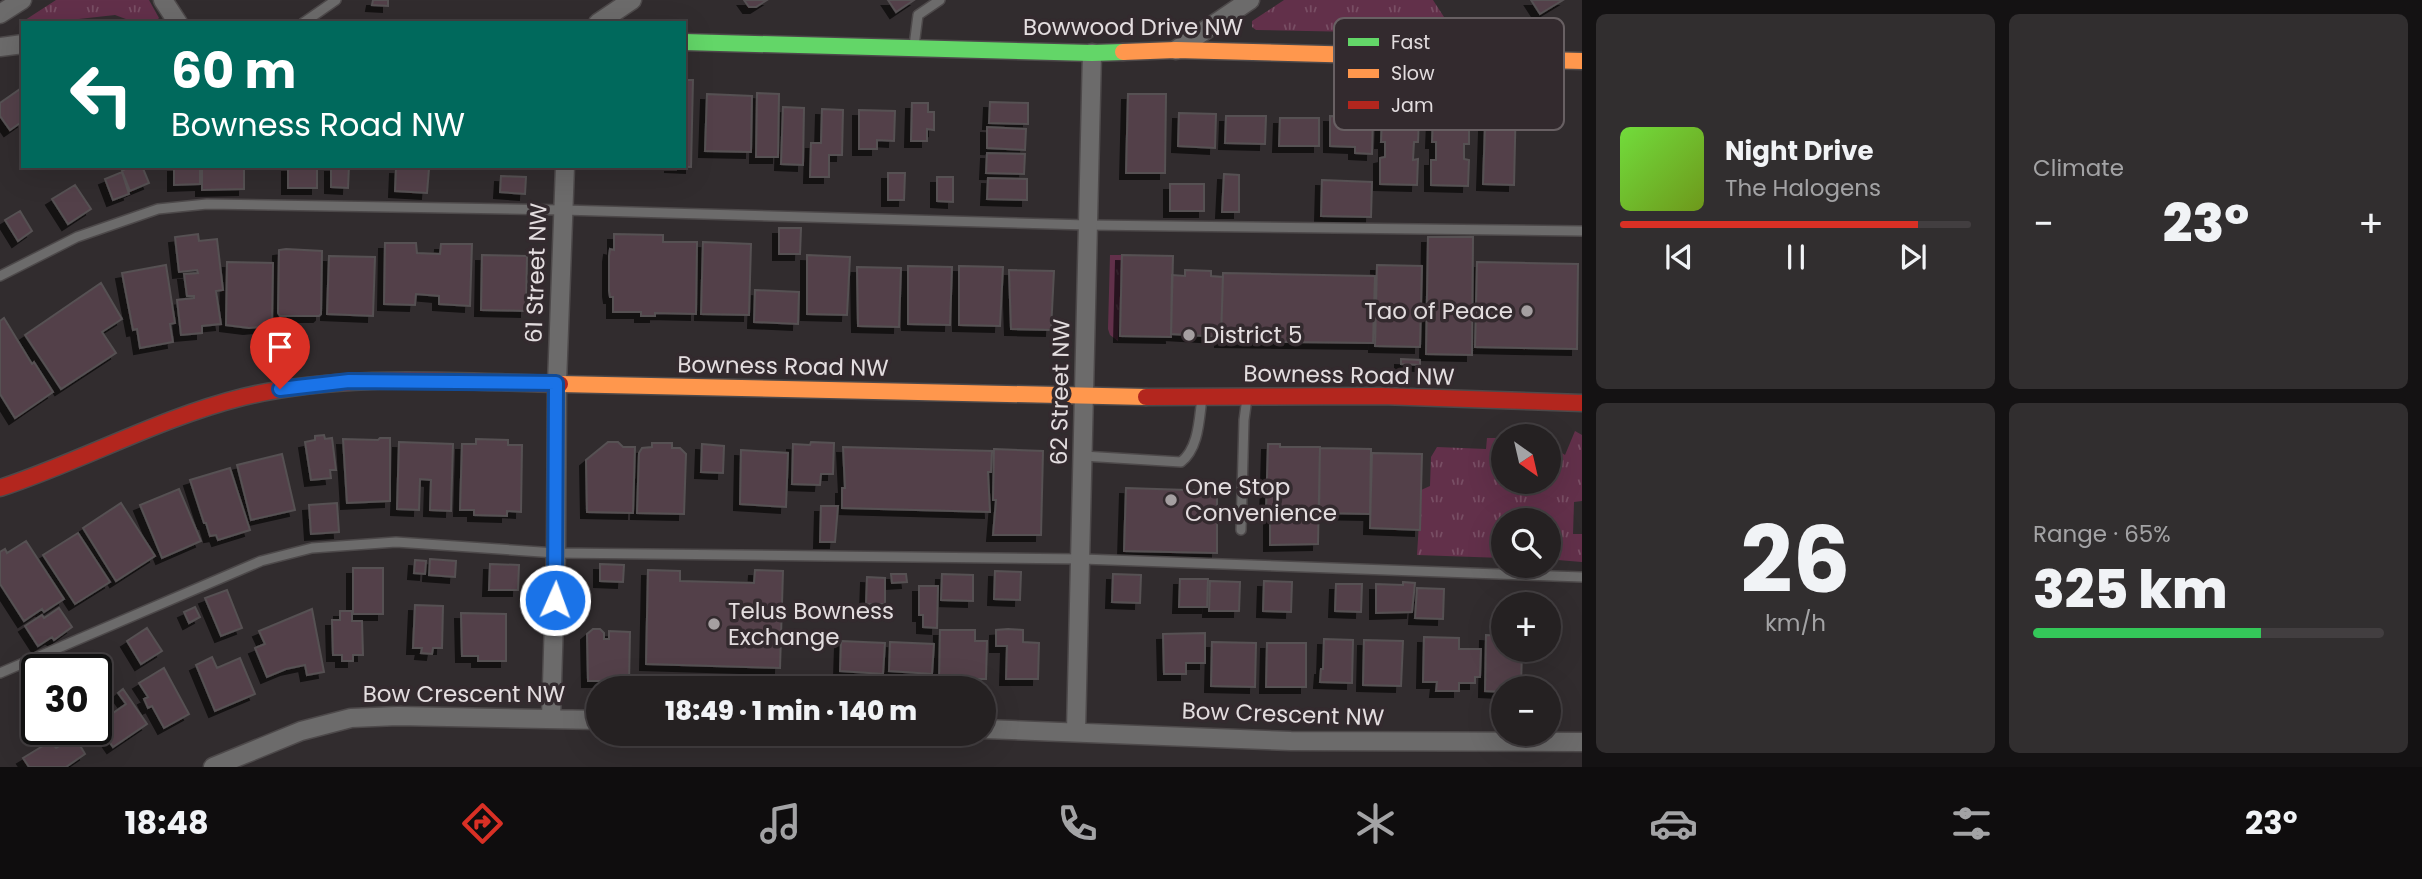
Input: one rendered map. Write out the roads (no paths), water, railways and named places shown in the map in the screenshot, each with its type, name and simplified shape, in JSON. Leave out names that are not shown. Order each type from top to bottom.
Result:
[{"type":"street","points":[[0,14],[22,0]]},
{"type":"street","points":[[163,0],[177,21]]},
{"type":"street","points":[[601,21],[632,0]]},
{"type":"street","points":[[1176,50],[1250,0]]},
{"type":"street","name":"Bowwood Drive NW","points":[[686,42],[1092,53],[1176,50],[1334,54]]},
{"type":"street","points":[[0,47],[21,44]]},
{"type":"street","name":"62 Street NW","points":[[1076,731],[1092,53]]},
{"type":"street","name":"Bowwood Drive NW","points":[[1564,61],[1582,61]]},
{"type":"street","name":"61 Street NW","points":[[551,718],[556,553],[556,383],[565,168]]},
{"type":"street","name":"Bowness Road NW","points":[[0,488],[31,478],[166,421],[240,398],[280,389],[349,381],[556,383],[1084,397],[1381,396],[1582,403]]},
{"type":"street","name":"Bow Crescent NW","points":[[213,767],[301,731],[351,718],[398,716],[586,719]]},
{"type":"street","name":"Bow Crescent NW","points":[[996,729],[1291,741],[1582,742]]},
{"type":"lane","points":[[306,21],[336,0]]},
{"type":"lane","points":[[913,48],[918,15],[940,0]]},
{"type":"lane","points":[[0,276],[77,237],[158,209],[207,204],[563,210],[1087,225],[1582,231]]},
{"type":"lane","points":[[1241,530],[1243,432],[1247,396]]},
{"type":"lane","points":[[1083,456],[1181,462],[1189,456],[1194,446],[1202,397]]},
{"type":"lane","points":[[0,673],[261,561],[312,548],[396,542],[556,553],[1082,559],[1582,577]]},
{"type":"place","name":"Tao of Peace","points":[[1527,311]]},
{"type":"place","name":"District 5","points":[[1189,335]]},
{"type":"place","name":"One Stop Convenience","points":[[1171,500]]},
{"type":"place","name":"Telus Bowness Exchange","points":[[714,624]]}]
